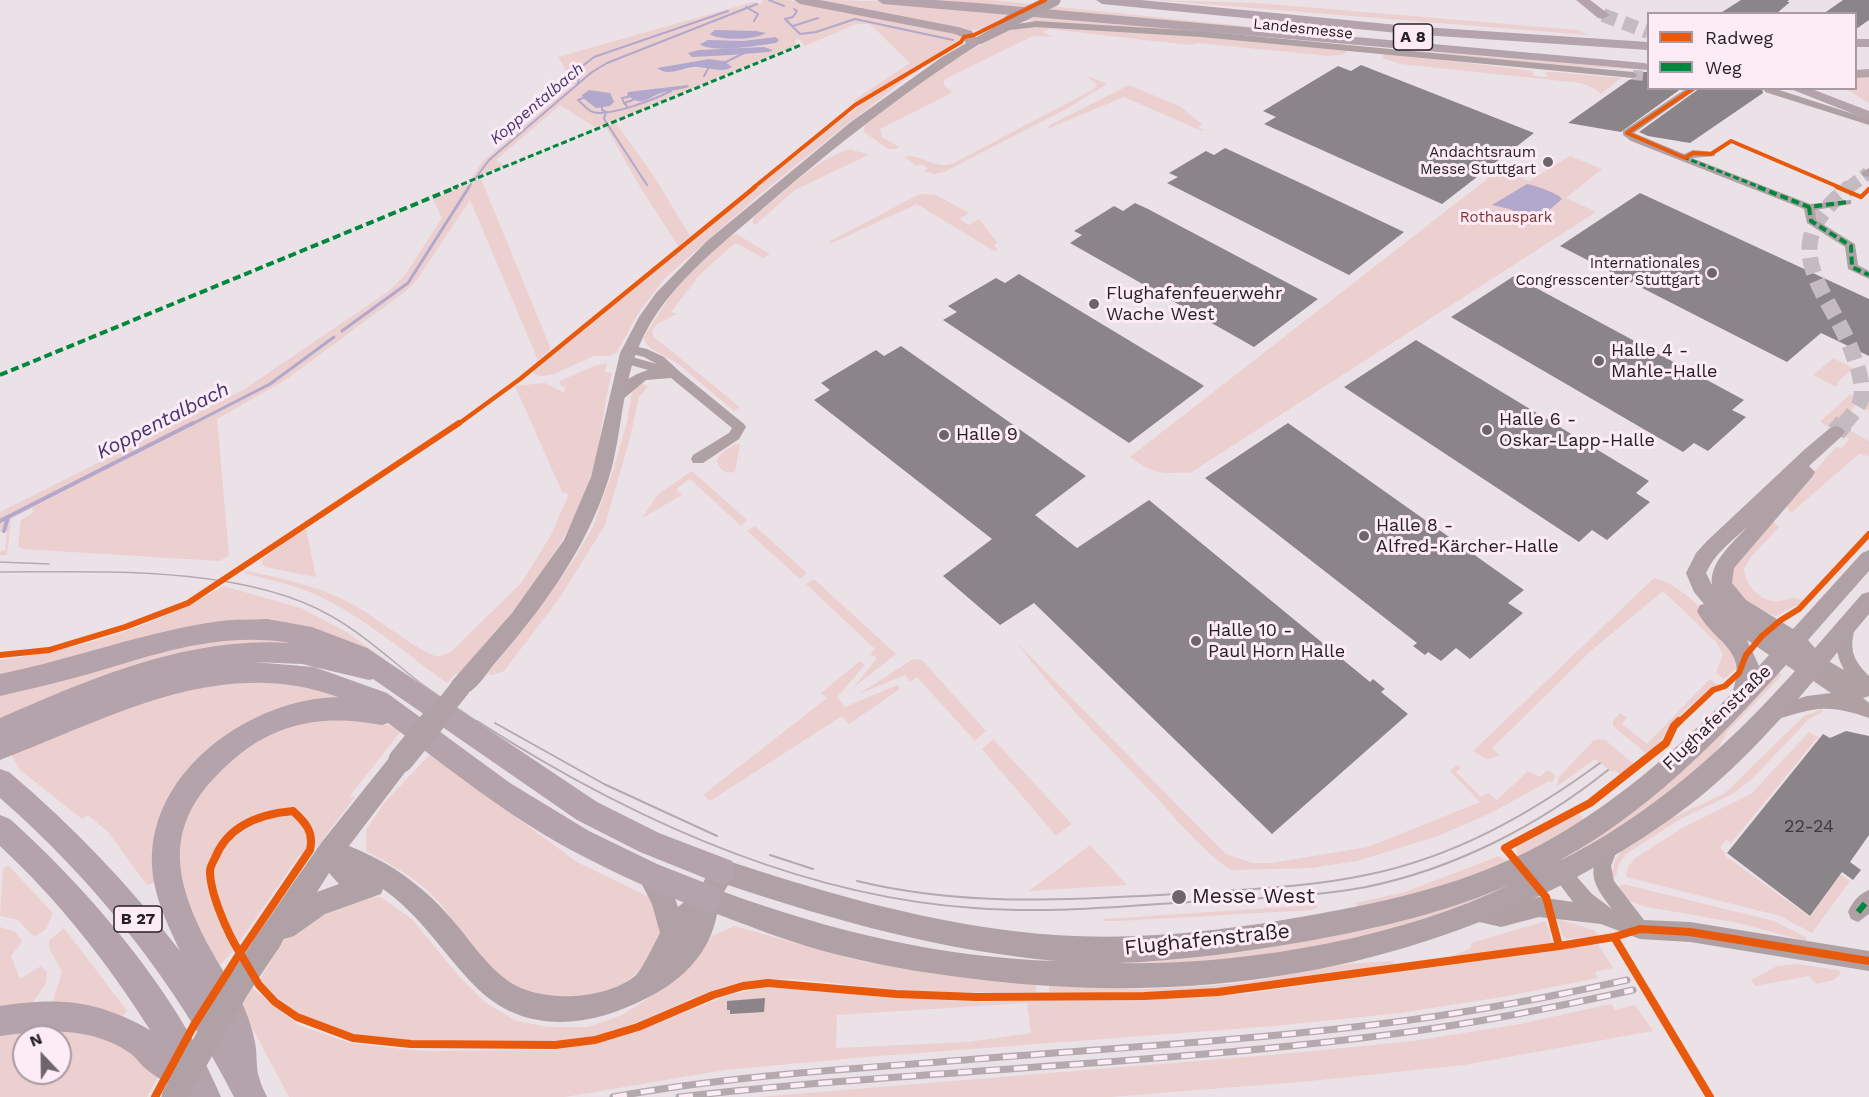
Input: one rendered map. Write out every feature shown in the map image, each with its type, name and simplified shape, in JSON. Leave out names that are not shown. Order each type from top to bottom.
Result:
[{"type":"highway","points":[[800,0],[958,31],[987,33]]},
{"type":"highway","points":[[883,0],[1034,10],[1358,43],[1642,65]]},
{"type":"highway","name":"A 8","points":[[1035,0],[1352,32],[1642,65]]},
{"type":"highway","name":"A 8","points":[[1102,0],[1408,30],[1647,45]]},
{"type":"highway","points":[[1582,0],[1603,15]]},
{"type":"highway","points":[[958,31],[969,36],[972,42]]},
{"type":"highway","points":[[1358,43],[1446,58]]},
{"type":"highway","points":[[1800,90],[1869,116]]},
{"type":"highway","points":[[1844,92],[1869,105]]},
{"type":"highway","points":[[1844,92],[1850,99],[1869,110]]},
{"type":"highway","points":[[0,685],[51,674],[184,635],[244,628],[272,629],[317,636],[358,655],[587,812],[650,843],[722,871]]},
{"type":"highway","points":[[0,730],[68,700],[129,678],[209,657],[239,653],[301,654],[382,673]]},
{"type":"highway","points":[[0,748],[108,703],[190,679],[234,673],[266,673],[314,678],[378,701],[501,792],[579,840],[649,875],[708,898]]},
{"type":"highway","points":[[248,1090],[236,1025],[199,957],[168,887],[166,858],[168,837],[181,798],[203,770],[229,747],[246,734],[273,721],[315,708],[332,707],[358,708],[406,723]]},
{"type":"highway","name":"B 27","points":[[0,781],[63,836],[128,907],[193,994],[248,1090]]},
{"type":"highway","name":"B 27","points":[[0,828],[52,877],[94,926],[135,981],[192,1092]]},
{"type":"highway","points":[[0,1021],[40,1015],[79,1017],[120,1030],[143,1043],[192,1092]]},
{"type":"main road","points":[[192,1092],[237,988],[330,851],[460,688],[515,626],[562,562],[585,519],[596,489],[608,452],[627,354],[651,308],[693,260],[891,96],[938,63],[987,33],[1054,0]]},
{"type":"main road","points":[[1741,697],[1748,684],[1750,671],[1748,662],[1741,647],[1699,602],[1695,587],[1696,573],[1700,563],[1722,539],[1788,474],[1836,432],[1801,478],[1727,563],[1722,575],[1723,588],[1733,600],[1813,665]]},
{"type":"main road","name":"Flughafenstraße","points":[[722,871],[829,905],[905,924],[1036,947],[1110,951],[1209,944],[1387,914],[1441,900],[1499,878],[1546,855],[1581,834],[1630,799],[1706,732],[1741,697],[1869,558]]},
{"type":"main road","points":[[1697,579],[1710,597],[1724,610],[1789,647]]},
{"type":"main road","name":"Flughafenstraße","points":[[708,898],[771,922],[838,942],[901,956],[986,968],[1086,977],[1206,975],[1276,966],[1361,950],[1478,913],[1561,874],[1610,845],[1684,794],[1709,773],[1766,716],[1869,600]]},
{"type":"main road","points":[[330,851],[338,867],[347,877],[369,885],[402,889]]},
{"type":"main road","points":[[330,851],[352,857],[381,871],[433,916],[484,979],[511,999],[536,1008],[579,1010],[612,1001],[640,988],[666,970],[687,950],[700,932],[708,898],[722,871]]},
{"type":"main road","points":[[649,875],[663,899],[673,934]]},
{"type":"main road","points":[[269,940],[317,904],[369,885]]},
{"type":"main road","points":[[640,988],[654,971],[673,934],[693,909],[708,898]]},
{"type":"street","name":"Landesmesse","points":[[972,42],[984,40],[1008,28],[1036,24],[1201,34],[1446,58],[1642,65]]},
{"type":"street","points":[[1691,90],[1627,133],[1809,207],[1847,202]]},
{"type":"street","points":[[1768,90],[1869,122]]},
{"type":"street","points":[[1685,158],[1693,153],[1711,154]]},
{"type":"street","points":[[1809,207],[1811,221],[1851,246],[1852,267],[1869,275]]},
{"type":"street","points":[[627,354],[674,374],[740,427],[734,436],[698,459]]},
{"type":"street","points":[[617,397],[631,382],[642,376],[656,373],[674,374]]},
{"type":"street","points":[[1848,625],[1843,651],[1854,671],[1869,686]]},
{"type":"street","points":[[1813,665],[1869,694]]},
{"type":"street","points":[[1813,665],[1869,710]]},
{"type":"street","points":[[1766,716],[1824,699],[1847,701],[1869,710]]},
{"type":"street","points":[[1610,845],[1602,866],[1605,885],[1624,912],[1640,929]]},
{"type":"street","name":"Flughafenstraße","points":[[1546,855],[1585,902],[1602,915]]},
{"type":"street","name":"Flughafenstraße","points":[[1478,913],[1501,917],[1539,907],[1602,915],[1640,929],[1690,932],[1869,961]]},
{"type":"green space","points":[[763,0],[788,0],[959,34],[962,40],[959,45],[907,78],[831,137],[757,197],[665,278],[639,312],[617,352],[610,356],[594,356],[554,374],[542,376],[534,374],[534,370],[805,150],[804,148],[850,114],[858,105],[913,70],[865,100],[856,102],[854,100],[910,63],[870,24],[856,24],[805,46],[799,39],[795,41],[797,45],[596,128],[560,105],[496,160],[504,166],[471,179],[483,161],[571,86],[577,86],[571,84],[569,75],[558,57],[753,2],[761,4]],"holes":[[[775,37],[776,43],[744,47],[703,47],[702,41],[743,41]],[[753,49],[769,52],[698,56],[699,50]],[[709,59],[724,61],[701,67],[661,72],[657,68]]]},
{"type":"green space","points":[[810,0],[960,6],[1209,32],[1002,19],[983,29],[972,30]]},
{"type":"green space","points":[[914,0],[991,0],[1302,32]]},
{"type":"green space","points":[[1153,0],[1258,3],[1577,30],[1588,35]]},
{"type":"green space","points":[[1029,25],[1202,35],[1349,49],[1344,54],[1330,56],[1198,43],[1189,45],[1049,29],[1043,32],[1053,37],[1033,36],[945,79],[943,84],[952,92],[880,129],[882,137],[899,147],[896,149],[888,149],[864,132],[864,126],[905,92],[964,54],[1007,30]]},
{"type":"green space","points":[[1398,49],[1634,69],[1467,59]]},
{"type":"green space","points":[[1384,53],[1526,70],[1532,71],[1534,76],[1548,77],[1545,72],[1554,72],[1621,78],[1601,94],[1581,83],[1400,64],[1383,58]]},
{"type":"green space","points":[[1085,75],[1107,84],[1068,108],[944,172],[934,174],[924,171],[928,168],[921,164],[917,166],[905,157],[915,157],[937,164],[952,164],[1094,89],[1097,84]]},
{"type":"green space","points":[[1869,75],[1869,103],[1848,90],[1857,90],[1857,78]]},
{"type":"green space","points":[[1129,85],[1179,106],[1202,124],[1198,127],[1204,130],[1124,97],[1047,129],[1050,125]]},
{"type":"green space","points":[[616,123],[655,178],[690,236],[678,246],[642,190],[606,127]]},
{"type":"green space","points":[[851,149],[868,155],[795,190],[755,225],[752,222],[755,216],[813,168],[838,153]]},
{"type":"green space","name":"Rothauspark","points":[[1570,156],[1602,169],[1566,198],[1596,212],[1190,473],[1156,471],[1130,457],[1500,169],[1529,181]]},
{"type":"green space","points":[[481,179],[551,349],[538,360],[470,200],[416,281],[406,291],[284,381],[217,419],[229,555],[220,561],[22,549],[18,546],[21,520],[34,512],[32,508],[11,519],[7,555],[0,555],[0,552],[5,550],[7,531],[0,532],[0,512],[243,390],[389,291],[405,275],[442,218],[433,199]]},
{"type":"green space","points":[[918,195],[936,195],[969,213],[959,219],[969,225],[979,219],[997,242],[994,246],[998,249],[994,251],[917,204],[832,243],[828,242]]},
{"type":"green space","points":[[736,234],[770,254],[763,258],[734,244],[695,279],[671,312],[677,314],[657,324],[652,331],[654,337],[740,407],[734,411],[677,363],[650,348],[643,338],[673,292],[692,270],[730,236]]},
{"type":"green space","points":[[1833,358],[1853,368],[1837,383],[1839,384],[1836,387],[1813,375]]},
{"type":"green space","points":[[607,363],[605,372],[612,373],[595,460],[582,501],[569,528],[554,555],[519,604],[460,675],[456,673],[447,683],[380,633],[326,600],[292,586],[244,573],[247,571],[300,583],[325,592],[361,609],[414,645],[437,657],[451,652],[522,582],[551,535],[569,494],[562,492],[515,386],[545,383],[563,392],[566,388],[560,385],[560,381],[594,366]]},
{"type":"green space","points":[[642,383],[648,387],[639,397],[630,438],[605,525],[559,599],[504,671],[488,674],[572,563],[593,527],[615,464],[627,422],[631,396],[637,384]]},
{"type":"green space","points":[[1850,394],[1864,401],[1869,396],[1869,411],[1857,404],[1837,424],[1869,441],[1869,456],[1859,454],[1791,513],[1786,505],[1836,447],[1842,448],[1849,439],[1820,422]]},
{"type":"green space","points":[[735,444],[740,444],[735,472],[725,472],[717,460],[722,453]]},
{"type":"green space","points":[[692,471],[747,520],[741,526],[690,479],[676,489],[682,495],[642,518],[658,494]]},
{"type":"green space","points":[[1773,521],[1779,527],[1751,557],[1744,569],[1751,588],[1761,596],[1773,601],[1794,598],[1803,601],[1776,616],[1749,606],[1729,580],[1735,564]]},
{"type":"green space","points":[[755,526],[807,573],[800,579],[747,531]]},
{"type":"green space","points":[[306,528],[316,577],[265,567],[262,564],[262,559]]},
{"type":"green space","points":[[1654,578],[1680,590],[1707,614],[1728,643],[1734,656],[1736,669],[1724,679],[1716,673],[1723,655],[1716,642],[1663,591],[1592,650],[1492,748],[1500,756],[1486,759],[1473,751]]},
{"type":"green space","points":[[814,579],[896,654],[853,688],[877,658],[870,654],[875,649],[806,584]]},
{"type":"green space","points":[[223,586],[301,608],[345,631],[385,659],[383,661],[220,622],[162,633],[0,676],[0,660],[58,650],[115,635],[197,601]]},
{"type":"green space","points":[[207,638],[306,640],[0,723],[0,691]]},
{"type":"green space","points":[[1016,642],[1226,854],[1252,863],[1272,863],[1368,847],[1480,802],[1450,771],[1457,765],[1461,768],[1456,772],[1481,797],[1488,793],[1497,800],[1528,771],[1540,777],[1547,770],[1555,775],[1553,782],[1549,781],[1491,813],[1438,836],[1357,861],[1312,868],[1231,870],[1191,835],[1101,740]]},
{"type":"green space","points":[[913,659],[922,660],[986,731],[975,741],[917,677],[910,682],[905,675],[859,694]]},
{"type":"green space","points":[[860,661],[865,665],[837,697],[845,707],[897,685],[900,689],[849,724],[842,716],[710,801],[703,795],[827,698],[821,693]]},
{"type":"green space","points":[[1778,672],[1782,675],[1728,731],[1714,755],[1646,811],[1577,853],[1574,852],[1574,849]]},
{"type":"green space","points":[[263,678],[354,698],[205,761],[157,882],[147,885],[108,832],[88,815],[82,819],[20,770],[9,751],[178,686]]},
{"type":"green space","points":[[1710,679],[1718,685],[1686,709],[1647,754],[1613,726],[1613,721],[1620,713],[1627,717],[1622,724],[1647,744]]},
{"type":"green space","points":[[1822,709],[1823,712],[1809,719],[1752,779],[1734,793],[1679,820],[1626,854],[1619,864],[1616,876],[1611,879],[1615,859],[1622,851],[1670,819],[1725,793],[1804,716]]},
{"type":"green space","points":[[355,711],[401,731],[349,797],[355,797],[309,857],[300,854],[233,951],[215,970],[191,921],[174,844],[206,774],[273,726]]},
{"type":"green space","points":[[1809,732],[1818,737],[1731,843],[1726,840],[1720,848],[1726,853],[1724,855],[1810,917],[1840,875],[1850,881],[1812,933],[1780,916],[1626,877],[1628,867],[1634,859],[1682,828],[1751,794]]},
{"type":"green space","points":[[993,739],[1072,824],[1056,836],[982,749]]},
{"type":"green space","points":[[1594,740],[1605,740],[1635,765],[1621,776],[1595,759],[1557,786],[1559,777]]},
{"type":"green space","points":[[430,754],[577,862],[651,898],[661,926],[660,938],[644,964],[631,978],[615,988],[596,995],[575,998],[534,994],[516,987],[491,970],[429,892],[403,872],[366,851],[366,830],[385,802]]},
{"type":"green space","points":[[1574,815],[1580,815],[1585,820],[1518,858],[1516,847]]},
{"type":"green space","points":[[1090,845],[1127,885],[1029,891]]},
{"type":"green space","points":[[1499,856],[1510,862],[1463,883],[1361,910],[1355,903],[1405,892]]},
{"type":"green space","points":[[8,865],[53,913],[46,929],[36,936],[32,935],[18,920],[0,916],[3,869]]},
{"type":"green space","points":[[1523,877],[1504,891],[1351,944],[1210,965],[1048,966],[1048,959],[1106,962],[1179,960],[1284,944],[1432,912],[1478,897]]},
{"type":"green space","points":[[1623,884],[1774,921],[1807,938],[1806,941],[1738,923],[1642,906],[1628,900],[1616,889]]},
{"type":"green space","points":[[360,896],[381,897],[412,919],[456,973],[486,1003],[516,1021],[549,1027],[588,1027],[622,1015],[674,982],[712,936],[734,926],[868,963],[1036,985],[1036,992],[917,991],[803,980],[759,980],[718,989],[621,1028],[573,1039],[453,1044],[369,1037],[335,1030],[309,1020],[295,1012],[260,980],[279,946],[309,917]]},
{"type":"green space","points":[[1317,905],[1318,907],[1311,910],[1120,921],[1104,921],[1103,919]]},
{"type":"green space","points":[[1557,919],[1594,930],[1598,936],[1567,939],[1563,936]]},
{"type":"green space","points":[[1546,921],[1552,943],[1447,958],[1471,948],[1471,943]]},
{"type":"green space","points":[[0,927],[16,932],[22,942],[11,956],[20,979],[41,966],[47,972],[46,983],[31,1005],[0,1011]]},
{"type":"green space","points":[[64,928],[127,1011],[123,1016],[106,1010],[52,1004],[62,972],[49,948],[49,941]]},
{"type":"green space","points":[[1598,944],[1613,968],[1595,972],[1598,978],[1502,997],[1400,1013],[1274,1026],[725,1070],[565,1097],[289,1097],[240,1005],[252,988],[298,1025],[350,1043],[420,1051],[552,1050],[593,1044],[633,1033],[729,995],[761,988],[785,987],[891,998],[986,1002],[1243,994]],"holes":[[[1027,1003],[1031,1033],[968,1042],[836,1048],[837,1015]]]},
{"type":"green space","points":[[1393,961],[1395,965],[1226,988],[1138,992],[1049,992],[1049,986],[1141,989],[1241,983],[1348,964]]},
{"type":"green space","points":[[1796,964],[1839,970],[1841,973],[1834,980],[1816,984],[1809,976],[1755,986],[1751,980],[1777,966]]},
{"type":"green space","points":[[1611,1004],[1615,1010],[1635,1005],[1653,1031],[1464,1065],[1311,1081],[1111,1097],[758,1097],[1413,1041],[1520,1024]]},
{"type":"green space","points":[[0,1027],[12,1028],[12,1085],[72,1085],[72,1030],[109,1032],[159,1075],[147,1097],[0,1097]]},
{"type":"shaded area","points":[[715,30],[766,33],[754,37],[729,39],[710,34]]},
{"type":"shaded area","points":[[775,37],[779,40],[776,43],[736,48],[714,48],[700,44],[708,40],[743,41]]},
{"type":"shaded area","points":[[764,47],[773,50],[692,57],[688,53],[699,50]]},
{"type":"shaded area","points":[[709,59],[724,61],[732,67],[719,70],[694,67],[670,72],[657,68]]},
{"type":"shaded area","points":[[688,85],[689,87],[661,93],[644,101],[637,101],[627,95],[628,92]]},
{"type":"shaded area","points":[[589,90],[610,93],[614,102],[610,106],[596,108],[583,98],[582,95]]},
{"type":"shaded area","points":[[1527,184],[1552,192],[1562,199],[1534,223],[1510,209],[1492,205]]},
{"type":"building","points":[[1741,0],[1789,0],[1787,2],[1790,2],[1778,12],[1722,12]]},
{"type":"building","points":[[1843,0],[1869,0],[1869,20],[1857,28],[1857,12],[1826,12]]},
{"type":"building","points":[[1361,65],[1534,133],[1442,204],[1264,124],[1276,117],[1263,111],[1338,66],[1351,71]]},
{"type":"building","points":[[1640,72],[1647,72],[1647,90],[1679,90],[1621,132],[1568,123],[1629,80],[1639,77]]},
{"type":"building","points":[[1697,90],[1762,90],[1763,93],[1690,143],[1648,136],[1639,132]]},
{"type":"building","points":[[1225,148],[1404,232],[1349,275],[1167,183],[1178,177],[1169,173],[1206,151],[1214,155]]},
{"type":"building","name":"Internationales Congresscenter Stuttgart","points":[[1640,193],[1869,299],[1869,356],[1821,333],[1787,362],[1560,246]]},
{"type":"building","points":[[1135,203],[1318,299],[1254,347],[1070,243],[1082,235],[1074,231],[1114,206],[1123,211]]},
{"type":"building","points":[[1019,274],[1204,386],[1129,443],[943,320],[957,312],[948,306],[996,278],[1005,283]]},
{"type":"building","name":"Halle 4 - Mahle-Halle","points":[[1514,276],[1744,400],[1732,410],[1746,417],[1708,451],[1694,443],[1683,452],[1451,317]]},
{"type":"building","name":"Halle 6 - Oskar-Lapp-Halle","points":[[1416,340],[1649,481],[1636,493],[1650,502],[1607,540],[1592,530],[1579,542],[1344,387]]},
{"type":"building","name":"Halle 10 - Paul Horn Halle","points":[[901,346],[1086,476],[1035,515],[1077,548],[1149,500],[1370,682],[1373,679],[1385,689],[1381,692],[1408,714],[1272,834],[1034,603],[1000,625],[943,576],[992,539],[814,400],[830,390],[821,383],[876,350],[884,356]]},
{"type":"building","name":"Halle 8 - Alfred-Kärcher-Halle","points":[[1288,423],[1524,590],[1508,603],[1523,613],[1470,659],[1456,648],[1441,661],[1428,652],[1425,655],[1413,646],[1417,643],[1205,478]]},
{"type":"building","points":[[1846,731],[1869,736],[1869,835],[1850,862],[1861,870],[1853,880],[1842,872],[1810,916],[1727,853],[1823,734],[1830,738]]},
{"type":"building","points":[[765,998],[764,1012],[730,1014],[730,1010],[727,1010],[727,1001]]},
{"type":"waterway","points":[[769,0],[784,6]]},
{"type":"waterway","name":"Koppentalbach","points":[[747,8],[757,4]]},
{"type":"waterway","name":"Koppentalbach","points":[[475,179],[489,160],[592,72],[607,63],[747,8]]},
{"type":"waterway","points":[[747,8],[758,14],[754,21]]},
{"type":"waterway","points":[[794,9],[797,11],[793,17],[785,19],[800,34],[816,32],[855,19],[953,40]]},
{"type":"waterway","points":[[578,83],[580,68],[594,57],[728,11]]},
{"type":"waterway","points":[[793,26],[818,18]]},
{"type":"waterway","points":[[724,63],[744,53]]},
{"type":"waterway","points":[[704,76],[709,67],[714,66]]},
{"type":"waterway","points":[[606,112],[632,106],[671,91]]},
{"type":"waterway","points":[[624,103],[622,98],[628,97]]},
{"type":"waterway","points":[[583,98],[578,100],[591,111],[606,112]]},
{"type":"waterway","points":[[624,103],[633,100]]},
{"type":"waterway","points":[[624,103],[627,106]]},
{"type":"waterway","points":[[602,106],[602,110],[606,112]]},
{"type":"waterway","points":[[606,112],[604,119],[647,185]]},
{"type":"waterway","name":"Koppentalbach","points":[[468,188],[471,184]]},
{"type":"waterway","name":"Koppentalbach","points":[[342,331],[408,283],[469,187]]},
{"type":"waterway","name":"Koppentalbach","points":[[190,425],[270,384],[334,337]]},
{"type":"waterway","name":"Koppentalbach","points":[[0,521],[193,423]]},
{"type":"waterway","points":[[4,531],[8,517]]},
{"type":"tunnel","points":[[1603,15],[1647,32]]},
{"type":"tunnel","points":[[1633,75],[1647,76]]},
{"type":"tunnel","points":[[1848,188],[1868,173]]},
{"type":"tunnel","points":[[1843,425],[1860,402],[1862,390],[1860,376],[1846,338],[1814,272],[1809,252],[1813,231],[1825,210],[1850,187]]},
{"type":"tunnel","points":[[1836,432],[1844,423]]},
{"type":"tram line","points":[[0,562],[49,564]]},
{"type":"tram line","points":[[0,572],[125,572],[170,575],[214,580],[296,599],[331,616],[354,631],[419,682],[479,723]]},
{"type":"tram line","points":[[477,721],[592,789],[652,819],[714,846],[778,869],[842,887],[908,900],[1003,910],[1089,909],[1285,897],[1366,887],[1431,869],[1494,843],[1553,809],[1608,770]]},
{"type":"tram line","points":[[495,723],[604,784],[717,836]]},
{"type":"tram line","points":[[1224,891],[1331,881],[1366,875],[1429,858],[1517,817],[1600,763]]},
{"type":"tram line","points":[[770,855],[813,869]]},
{"type":"tram line","points":[[857,881],[937,895],[1016,900],[1176,894]]},
{"type":"railway","points":[[613,1097],[789,1074],[1188,1043],[1354,1027],[1492,1007],[1627,980]]},
{"type":"railway","points":[[679,1097],[863,1080],[1232,1052],[1323,1042],[1470,1023],[1633,990]]},
{"type":"marked path","points":[[0,375],[801,45]]},
{"type":"marked path","points":[[1683,157],[1809,207],[1847,202]]},
{"type":"marked path","points":[[1809,207],[1811,221],[1851,246],[1852,267],[1869,275]]},
{"type":"marked path","points":[[1858,912],[1869,899]]},
{"type":"cycle path","points":[[0,655],[49,650],[125,627],[188,603],[448,431],[520,379],[855,105],[961,42],[964,37],[974,35],[1045,0]]},
{"type":"cycle path","points":[[1691,90],[1627,133],[1685,158],[1693,153],[1711,154],[1731,141],[1861,197],[1869,189]]},
{"type":"cycle path","points":[[1559,946],[1546,897],[1505,848],[1590,803],[1666,743],[1674,726],[1713,690],[1725,686],[1739,673],[1741,664],[1753,645],[1771,627],[1799,609],[1869,534]]},
{"type":"cycle path","points":[[155,1097],[194,1025],[257,926],[310,850],[311,832],[293,811],[270,813],[253,819],[236,829],[219,847],[210,870],[217,903],[230,937],[259,985],[275,1002],[297,1017],[353,1038],[411,1044],[555,1045],[595,1040],[638,1027],[713,995],[743,986],[768,983],[896,994],[976,997],[1144,996],[1218,992],[1559,946],[1614,937],[1640,929],[1690,932],[1869,961]]},
{"type":"cycle path","points":[[1614,937],[1710,1097]]},
{"type":"place","name":"Andachtsraum Messe Stuttgart","points":[[1548,162]]},
{"type":"place","name":"Internationales Congresscenter Stuttgart","points":[[1712,273]]},
{"type":"place","name":"Flughafenfeuerwehr Wache West","points":[[1094,304]]},
{"type":"place","name":"Halle 4 - Mahle-Halle","points":[[1599,361]]},
{"type":"place","name":"Halle 6 - Oskar-Lapp-Halle","points":[[1487,430]]},
{"type":"place","name":"Halle 9","points":[[944,435]]},
{"type":"place","name":"Halle 8 - Alfred-Kärcher-Halle","points":[[1364,536]]},
{"type":"place","name":"Halle 10 - Paul Horn Halle","points":[[1196,641]]},
{"type":"place","name":"Messe West","points":[[1179,897]]}]
